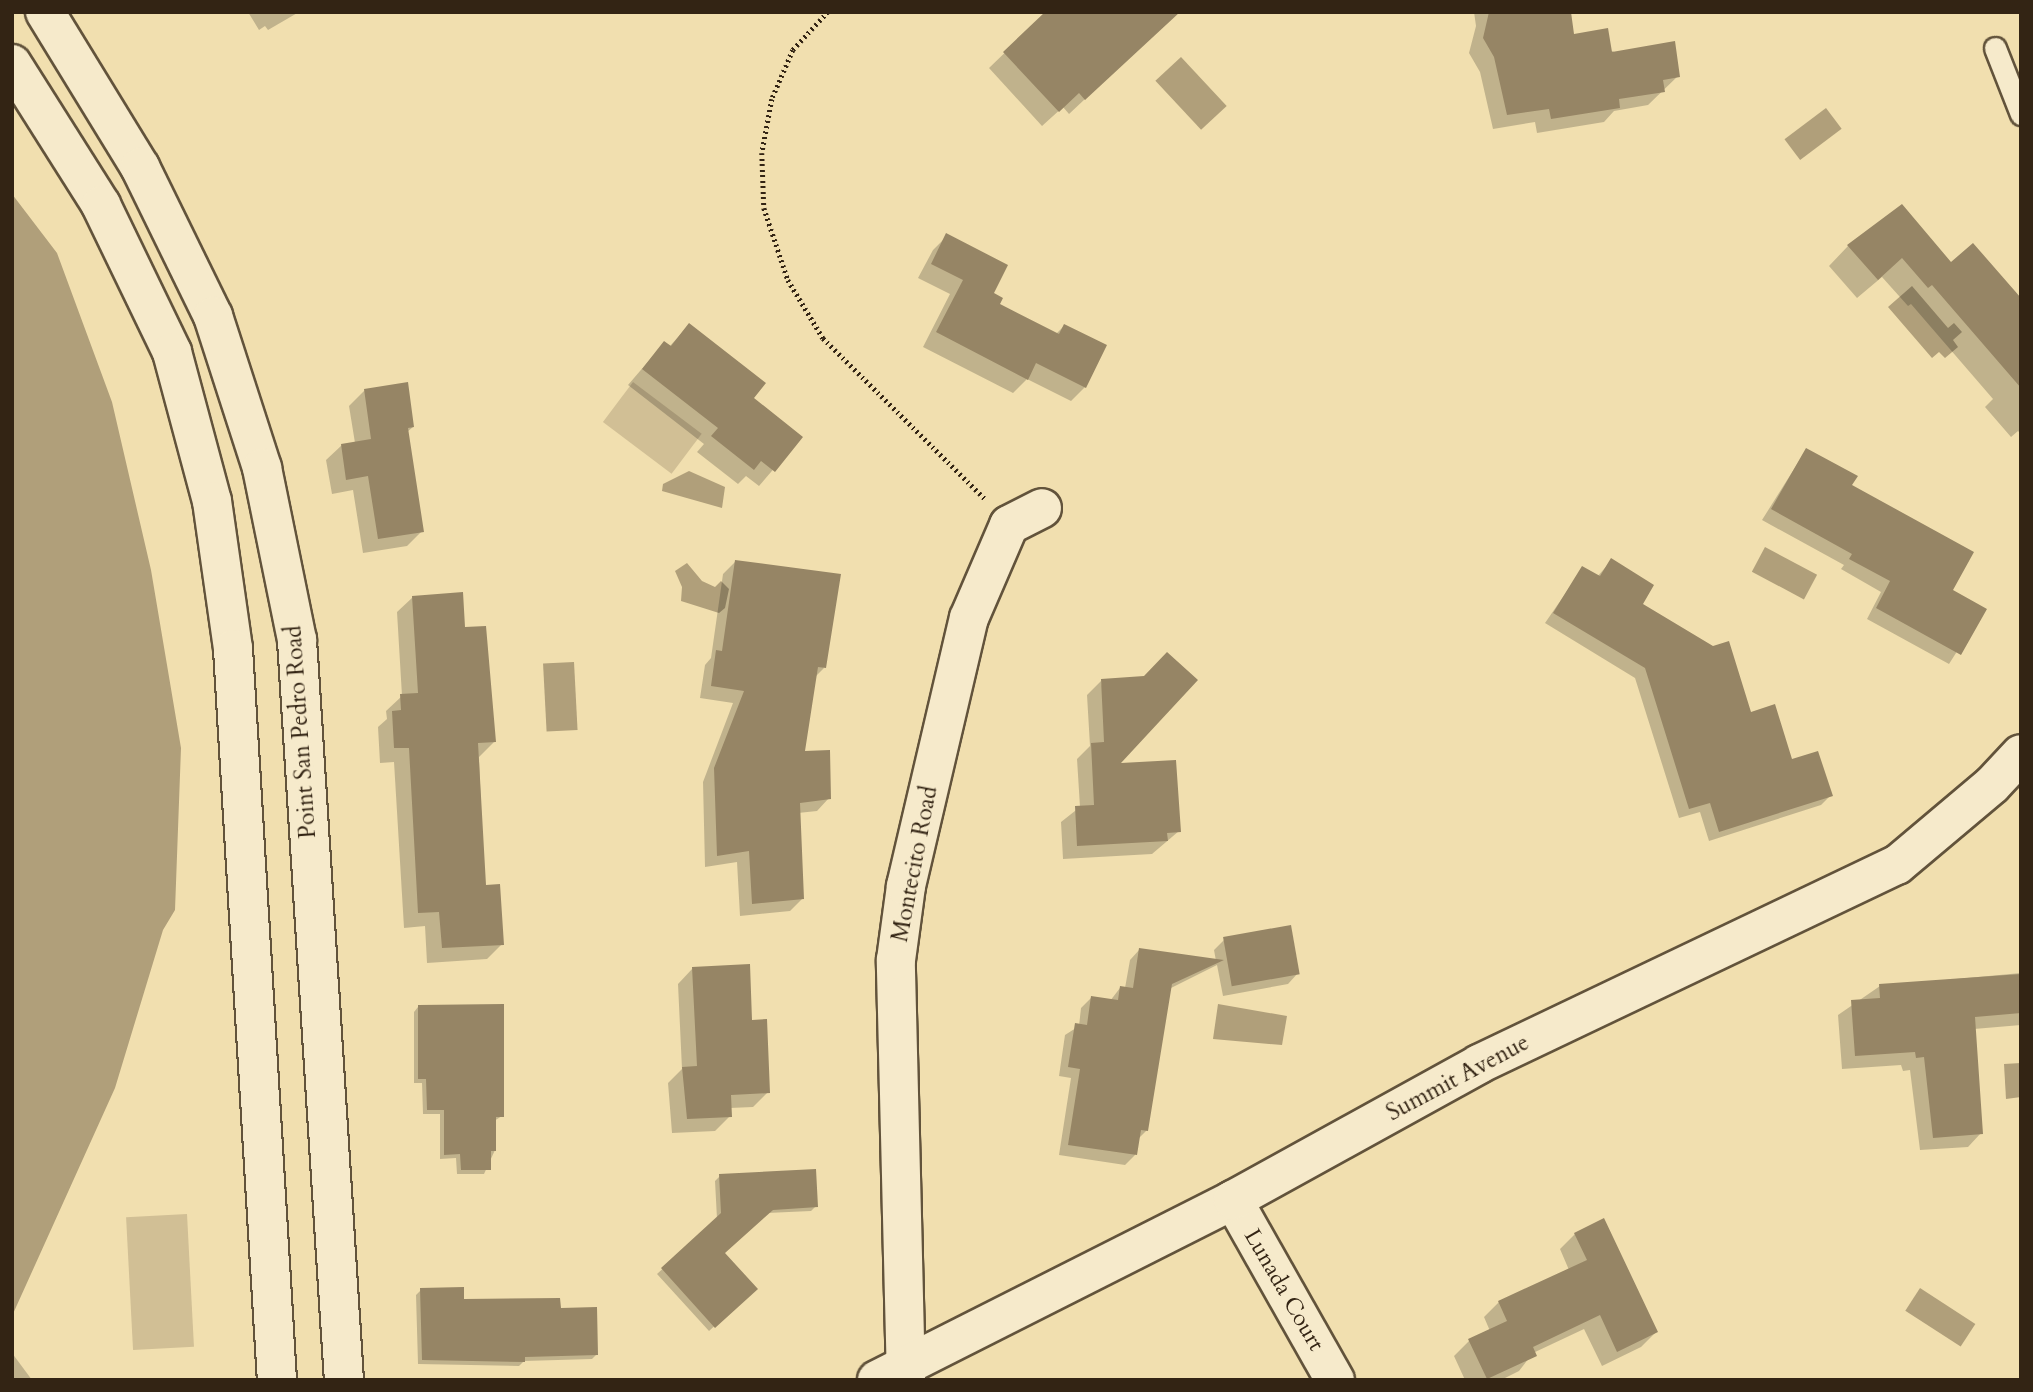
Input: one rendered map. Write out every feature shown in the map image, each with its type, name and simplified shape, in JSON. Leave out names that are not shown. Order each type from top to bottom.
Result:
[{"type":"main road","name":"Point San Pedro Road","points":[[45,12],[140,167],[213,316],[262,468],[297,640],[344,1380]]},
{"type":"main road","points":[[12,64],[102,205],[172,352],[212,501],[233,649],[276,1380]]},
{"type":"main road","points":[[1009,525],[1042,508]]},
{"type":"main road","name":"Montecito Road","points":[[896,1376],[896,960],[906,886],[969,618],[1009,525]]},
{"type":"main road","name":"Summit Avenue","points":[[896,1376],[1233,1200],[1479,1064],[1897,865],[1992,786],[2021,754]]},
{"type":"main road","name":"Lunada Court","points":[[1233,1200],[1335,1380]]},
{"type":"lane","points":[[1995,48],[2021,114]]},
{"type":"path","points":[[828,12],[793,50],[772,99],[762,153],[764,208],[788,280],[823,338],[1009,525]]},
{"type":"shaded area","points":[[1181,57],[1227,106],[1201,130],[1155,81]]},
{"type":"shaded area","points":[[1826,108],[1842,129],[1800,160],[1784,139]]},
{"type":"shaded area","points":[[12,194],[57,253],[112,402],[151,570],[181,748],[175,910],[163,930],[115,1088],[12,1316]]},
{"type":"shaded area","points":[[1912,286],[1948,328],[1954,323],[1962,332],[1953,340],[1958,347],[1945,358],[1939,352],[1932,358],[1888,307]]},
{"type":"shaded area","points":[[633,382],[702,434],[672,474],[603,422]]},
{"type":"shaded area","points":[[689,471],[725,487],[722,508],[662,491],[663,484]]},
{"type":"shaded area","points":[[1765,547],[1817,575],[1804,599],[1752,572]]},
{"type":"shaded area","points":[[687,563],[702,581],[715,587],[721,581],[729,589],[725,608],[719,613],[681,601],[682,587],[675,571]]},
{"type":"shaded area","points":[[574,662],[578,730],[547,732],[543,664]]},
{"type":"shaded area","points":[[1218,1004],[1287,1016],[1282,1045],[1213,1039]]},
{"type":"shaded area","points":[[2021,1063],[2021,1097],[2006,1099],[2004,1064]]},
{"type":"shaded area","points":[[187,1214],[194,1347],[133,1350],[126,1217]]},
{"type":"shaded area","points":[[1920,1288],[1975,1324],[1961,1347],[1905,1311]]},
{"type":"building","points":[[1045,12],[1180,12],[1085,100],[1079,93],[1059,112],[1003,52]]},
{"type":"building","points":[[1489,12],[1571,12],[1574,34],[1608,28],[1612,52],[1675,41],[1680,77],[1663,80],[1665,92],[1619,99],[1620,108],[1551,119],[1549,109],[1507,115],[1494,57],[1483,38]]},
{"type":"building","points":[[1902,204],[1951,262],[1973,243],[2021,298],[2021,388],[1932,285],[1928,288],[1902,258],[1878,280],[1847,245]]},
{"type":"building","points":[[946,233],[1008,265],[994,293],[1003,298],[1000,304],[1059,334],[1064,324],[1107,345],[1086,388],[1036,363],[1028,380],[936,332],[963,280],[931,264]]},
{"type":"building","points":[[689,323],[766,383],[754,398],[803,437],[775,472],[761,461],[754,470],[711,436],[718,428],[642,369],[664,341],[671,346]]},
{"type":"building","points":[[408,382],[414,427],[408,428],[424,532],[378,539],[368,476],[346,480],[341,444],[371,439],[364,389]]},
{"type":"building","points":[[1806,448],[1858,476],[1852,485],[1974,552],[1953,590],[1987,609],[1961,655],[1876,608],[1890,581],[1849,559],[1852,554],[1771,509]]},
{"type":"building","points":[[1611,558],[1654,585],[1643,604],[1713,646],[1729,641],[1751,712],[1775,704],[1792,759],[1818,751],[1833,796],[1719,832],[1710,803],[1689,809],[1645,668],[1553,613],[1582,566],[1600,576]]},
{"type":"building","points":[[735,560],[841,574],[826,668],[818,667],[805,751],[830,750],[831,799],[800,803],[804,899],[752,904],[749,851],[717,856],[714,768],[744,691],[711,686],[716,650],[722,651]]},
{"type":"building","points":[[463,592],[465,627],[486,626],[496,742],[478,743],[486,885],[500,884],[504,945],[442,948],[439,912],[418,913],[409,748],[394,748],[392,711],[401,710],[400,694],[418,693],[412,596]]},
{"type":"building","points":[[1167,652],[1198,680],[1121,763],[1176,760],[1181,832],[1167,833],[1168,841],[1077,846],[1075,806],[1094,805],[1091,743],[1104,742],[1101,679],[1144,676]]},
{"type":"building","points":[[1291,925],[1300,974],[1232,986],[1223,937]]},
{"type":"building","points":[[1139,948],[1224,960],[1172,984],[1148,1131],[1141,1130],[1137,1155],[1068,1145],[1080,1069],[1068,1067],[1075,1023],[1087,1025],[1091,996],[1118,1000],[1120,986],[1133,988]]},
{"type":"building","points":[[750,964],[752,1020],[767,1019],[770,1093],[731,1095],[732,1117],[687,1119],[682,1067],[697,1066],[692,967]]},
{"type":"building","points":[[2021,974],[2021,1013],[1975,1017],[1983,1134],[1933,1138],[1924,1057],[1916,1058],[1915,1052],[1855,1056],[1851,1000],[1880,998],[1879,984]]},
{"type":"building","points":[[504,1004],[504,1117],[496,1117],[496,1151],[491,1151],[491,1170],[461,1170],[460,1154],[444,1155],[444,1110],[427,1110],[426,1079],[418,1079],[418,1005]]},
{"type":"building","points":[[816,1169],[818,1207],[773,1210],[725,1253],[758,1289],[715,1328],[661,1268],[721,1213],[719,1174]]},
{"type":"building","points":[[1604,1218],[1658,1332],[1617,1352],[1600,1315],[1533,1347],[1537,1356],[1487,1379],[1468,1339],[1507,1321],[1498,1301],[1587,1260],[1574,1233]]},
{"type":"building","points":[[464,1287],[464,1299],[560,1298],[561,1308],[597,1307],[598,1355],[525,1357],[525,1362],[422,1360],[420,1288]]}]
